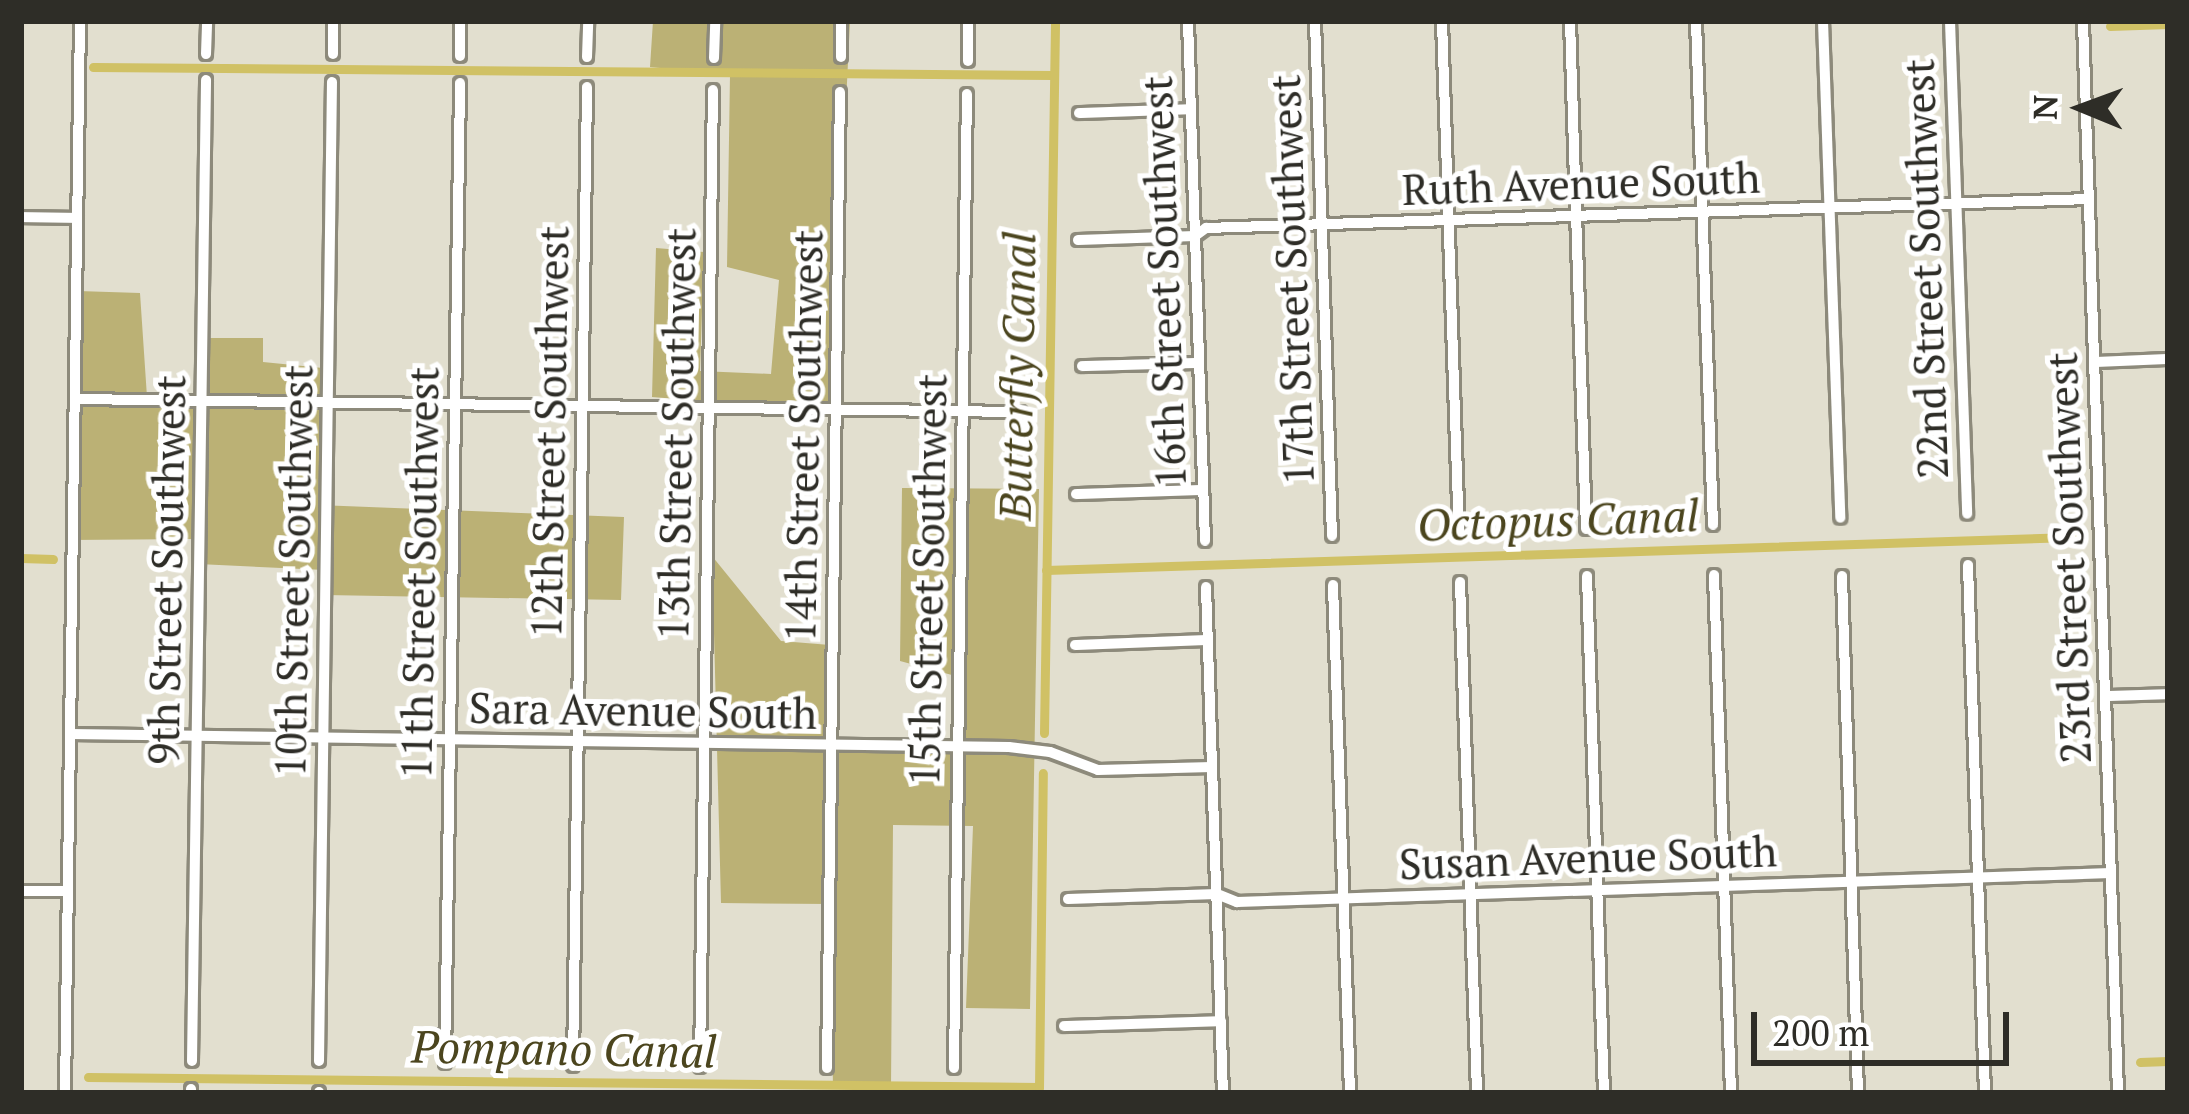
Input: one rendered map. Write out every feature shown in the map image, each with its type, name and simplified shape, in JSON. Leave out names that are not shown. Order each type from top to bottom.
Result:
[{"type":"street","points":[[64,1093],[80,21]]},
{"type":"street","points":[[206,54],[207,21]]},
{"type":"street","points":[[333,21],[333,54]]},
{"type":"street","points":[[460,21],[460,56]]},
{"type":"street","points":[[587,57],[588,21]]},
{"type":"street","points":[[714,58],[715,21]]},
{"type":"street","points":[[841,57],[842,21]]},
{"type":"street","points":[[968,21],[968,61]]},
{"type":"street","name":"16th Street Southwest","points":[[1188,21],[1205,541]]},
{"type":"street","name":"17th Street Southwest","points":[[1315,21],[1332,536]]},
{"type":"street","points":[[1442,21],[1459,535]]},
{"type":"street","points":[[1570,21],[1586,529]]},
{"type":"street","points":[[1696,21],[1713,525]]},
{"type":"street","points":[[1823,21],[1840,518]]},
{"type":"street","name":"22nd Street Southwest","points":[[1950,21],[1966,514]]},
{"type":"street","name":"23rd Street Southwest","points":[[2083,21],[2118,1093]]},
{"type":"street","name":"9th Street Southwest","points":[[192,1061],[206,80]]},
{"type":"street","name":"10th Street Southwest","points":[[319,1061],[332,82]]},
{"type":"street","name":"11th Street Southwest","points":[[445,1063],[460,83]]},
{"type":"street","name":"12th Street Southwest","points":[[573,1066],[586,87]]},
{"type":"street","name":"13th Street Southwest","points":[[700,1067],[713,89]]},
{"type":"street","name":"14th Street Southwest","points":[[827,1068],[840,92]]},
{"type":"street","name":"15th Street Southwest","points":[[954,1068],[967,94]]},
{"type":"street","points":[[1079,113],[1191,109]]},
{"type":"street","name":"Ruth Avenue South","points":[[1078,240],[1195,236],[1206,228],[2089,199]]},
{"type":"street","points":[[21,217],[77,218]]},
{"type":"street","points":[[2095,362],[2168,358]]},
{"type":"street","points":[[1082,366],[1199,363]]},
{"type":"street","points":[[75,399],[1021,412]]},
{"type":"street","points":[[1076,494],[1203,490]]},
{"type":"street","points":[[1968,565],[1985,1093]]},
{"type":"street","points":[[1714,575],[1731,1093]]},
{"type":"street","points":[[1587,576],[1604,1093]]},
{"type":"street","points":[[1841,576],[1858,1093]]},
{"type":"street","points":[[1460,582],[1477,1093]]},
{"type":"street","points":[[1333,586],[1350,1093]]},
{"type":"street","points":[[1206,587],[1223,1093]]},
{"type":"street","points":[[1075,645],[1208,640]]},
{"type":"street","points":[[2106,696],[2168,694]]},
{"type":"street","name":"Sara Avenue South","points":[[70,734],[958,747],[1040,750],[1098,770],[1212,767]]},
{"type":"street","name":"Susan Avenue South","points":[[1068,899],[1217,894],[1237,902],[2111,873]]},
{"type":"street","points":[[21,891],[68,891]]},
{"type":"street","points":[[1064,1026],[1221,1021]]},
{"type":"shaded area","points":[[653,21],[850,21],[831,411],[652,397],[656,248],[704,252],[700,371],[771,374],[779,280],[727,267],[730,75],[650,67]]},
{"type":"shaded area","points":[[78,291],[140,293],[147,397],[203,399],[209,338],[263,338],[263,362],[323,368],[318,505],[624,517],[621,600],[325,595],[325,570],[198,564],[198,539],[70,540]]},
{"type":"shaded area","points":[[902,488],[1039,489],[1030,1009],[966,1008],[973,826],[893,825],[891,1089],[833,1088],[830,904],[721,903],[712,556],[781,641],[830,645],[829,740],[960,742],[963,678],[900,661]]},
{"type":"waterway","name":"Butterfly Canal","points":[[1044,733],[1055,21]]},
{"type":"waterway","points":[[2110,26],[2168,24]]},
{"type":"waterway","points":[[93,67],[1054,75]]},
{"type":"waterway","name":"Octopus Canal","points":[[1046,570],[2072,537]]},
{"type":"waterway","points":[[21,558],[53,559]]},
{"type":"waterway","name":"Butterfly Canal","points":[[1039,1088],[1043,773]]},
{"type":"waterway","points":[[2140,1062],[2168,1061]]},
{"type":"waterway","name":"Pompano Canal","points":[[88,1077],[1039,1087]]}]
